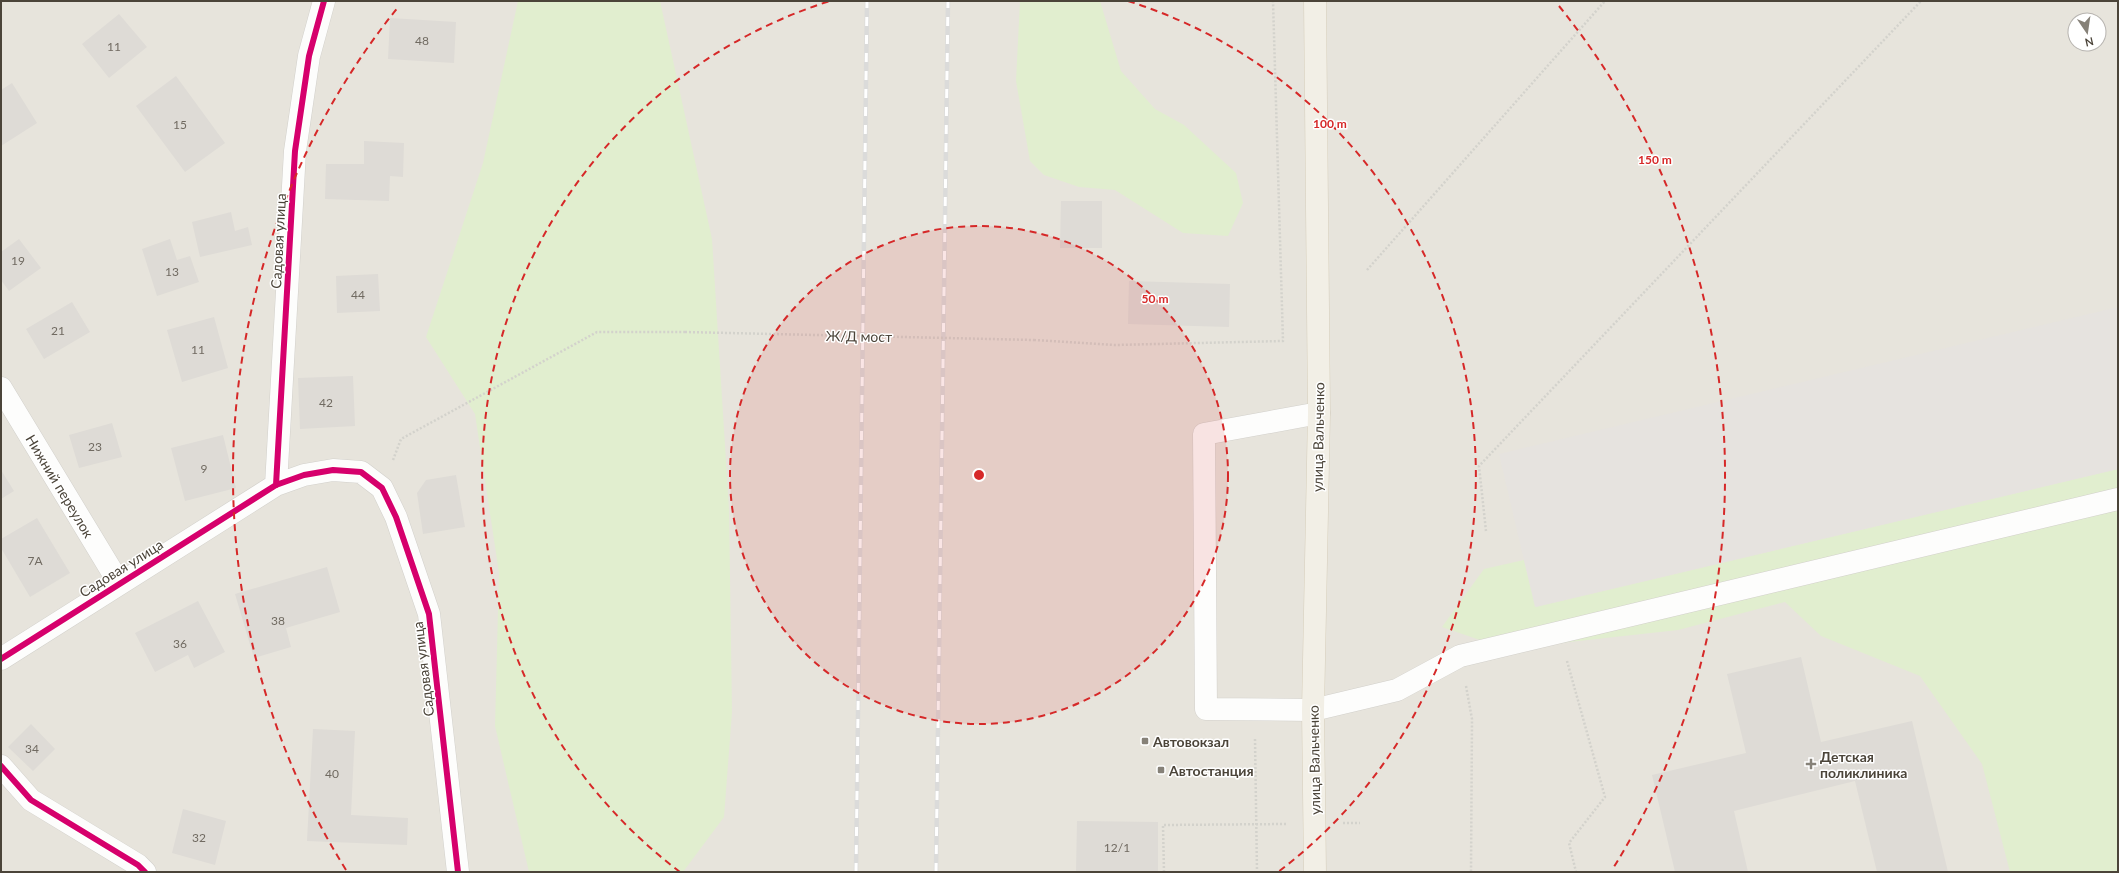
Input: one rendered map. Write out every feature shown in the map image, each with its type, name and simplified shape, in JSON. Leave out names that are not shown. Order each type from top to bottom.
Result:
[{"type":"main road","name":"улица Вальченко","points":[[1315,1],[1319,413],[1313,710],[1315,872]]},
{"type":"street","name":"Садовая улица","points":[[276,485],[295,151],[309,56],[324,1]]},
{"type":"street","name":"Нижний переулок","points":[[1,388],[119,583]]},
{"type":"street","points":[[1319,413],[1204,434],[1206,709],[1313,710],[1397,690],[1460,656],[1559,631],[1662,609],[2118,499]]},
{"type":"street","name":"Садовая улица","points":[[1,659],[276,485],[304,475],[333,470],[361,472],[382,488],[396,517],[429,614],[458,872]]},
{"type":"street","points":[[1,766],[31,800],[138,865],[145,872]]},
{"type":"path","points":[[1367,270],[1605,1]]},
{"type":"path","points":[[1486,531],[1479,466],[1921,1]]},
{"type":"path","points":[[1559,631],[1605,797],[1569,843],[1576,872]]},
{"type":"path","points":[[1460,656],[1472,720],[1471,872]]},
{"type":"path","points":[[1255,710],[1257,872]]},
{"type":"path","points":[[1164,872],[1163,825],[1360,823]]},
{"type":"shaded area","points":[[1,1],[2118,1],[2118,872],[1,872]]},
{"type":"shaded area","points":[[2118,307],[2118,469],[1535,607],[1499,454]]},
{"type":"green space","points":[[518,1],[660,1],[712,239],[729,509],[732,712],[724,817],[683,872],[529,872],[495,726],[499,573],[475,414],[426,337],[483,163]]},
{"type":"green space","points":[[1020,1],[1100,1],[1121,71],[1155,109],[1184,125],[1236,173],[1243,203],[1228,236],[1183,233],[1115,190],[1079,187],[1044,175],[1030,161],[1016,81]]},
{"type":"green space","points":[[2118,469],[2118,872],[2010,872],[1982,764],[1920,676],[1821,636],[1785,602],[1678,630],[1506,649],[1442,627],[1484,569],[1524,560],[1536,607]]},
{"type":"building","points":[[119,14],[147,47],[109,78],[82,44]]},
{"type":"building","points":[[390,18],[456,22],[454,63],[388,59]]},
{"type":"building","points":[[176,76],[225,143],[185,172],[136,106]]},
{"type":"building","points":[[12,83],[37,123],[1,146],[1,90]]},
{"type":"building","points":[[364,141],[404,143],[403,177],[390,176],[389,201],[325,199],[326,164],[364,164]]},
{"type":"building","points":[[1061,201],[1102,201],[1102,248],[1060,248]]},
{"type":"building","points":[[231,212],[235,231],[248,227],[252,245],[200,257],[192,222]]},
{"type":"building","points":[[19,239],[41,268],[9,291],[1,280],[1,252]]},
{"type":"building","points":[[170,239],[177,260],[190,256],[199,282],[157,296],[142,249]]},
{"type":"building","points":[[378,274],[380,311],[337,313],[336,276]]},
{"type":"building","points":[[1129,281],[1230,284],[1229,327],[1128,324]]},
{"type":"building","points":[[72,302],[90,332],[44,359],[26,329]]},
{"type":"building","points":[[214,317],[228,368],[182,382],[167,330]]},
{"type":"building","points":[[353,376],[355,426],[300,429],[298,378]]},
{"type":"building","points":[[112,423],[122,457],[79,468],[69,435]]},
{"type":"building","points":[[223,435],[236,488],[185,501],[171,448]]},
{"type":"building","points":[[1,470],[14,491],[1,499]]},
{"type":"building","points":[[456,475],[465,527],[423,534],[417,493],[426,480]]},
{"type":"building","points":[[37,518],[70,573],[30,597],[1,548],[1,539]]},
{"type":"building","points":[[327,567],[340,612],[286,628],[291,647],[254,658],[235,594]]},
{"type":"building","points":[[198,601],[225,652],[194,668],[188,655],[155,672],[135,633]]},
{"type":"building","name":"Детская поликлиника","points":[[1801,657],[1821,742],[1912,721],[1948,872],[1877,872],[1855,781],[1734,811],[1748,872],[1675,872],[1652,775],[1746,753],[1727,674]]},
{"type":"building","points":[[31,724],[55,749],[33,771],[8,747]]},
{"type":"building","points":[[313,729],[355,731],[351,815],[408,818],[407,845],[307,841]]},
{"type":"building","points":[[183,809],[226,821],[215,865],[172,853]]},
{"type":"building","points":[[1077,821],[1158,822],[1158,872],[1076,872]]},
{"type":"railway","points":[[856,872],[867,1]]},
{"type":"railway","points":[[936,872],[948,1]]},
{"type":"cycle path","points":[[276,485],[295,151],[309,56],[324,1]]},
{"type":"cycle path","points":[[1,659],[276,485],[304,475],[333,470],[361,472],[382,488],[396,517],[429,614],[458,872]]},
{"type":"cycle path","points":[[1,766],[31,800],[138,865],[145,872]]},
{"type":"place","name":"Автовокзал","points":[[1145,741]]},
{"type":"place","name":"Детская поликлиника","points":[[1811,764]]},
{"type":"place","name":"Автостанция","points":[[1161,770]]}]
